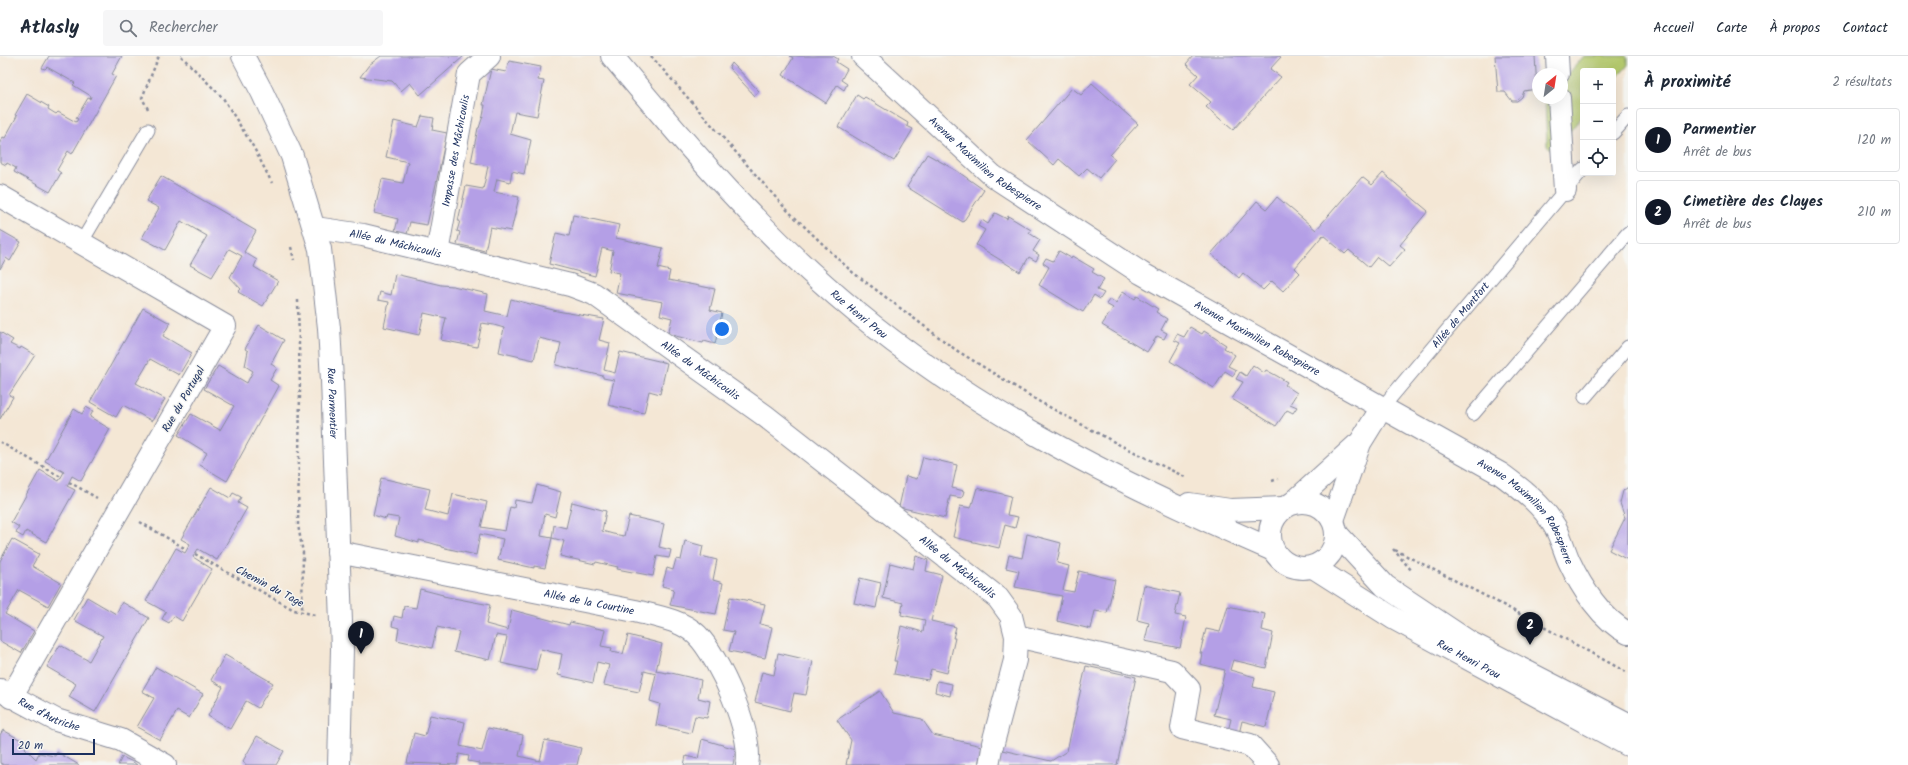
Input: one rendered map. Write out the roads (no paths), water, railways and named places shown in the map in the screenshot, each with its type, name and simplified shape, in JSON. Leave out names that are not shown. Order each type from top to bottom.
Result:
[{"type":"street","name":"Rue Parmentier","points":[[243,56],[262,92],[292,156],[315,228],[320,249],[329,328],[341,621],[342,649],[339,765]]},
{"type":"street","name":"Impasse des Mâchicoulis","points":[[437,253],[469,74],[489,56]]},
{"type":"street","name":"Rue Henri Prou","points":[[612,56],[670,126],[739,203],[810,272],[855,311],[914,357],[1012,420],[1108,473],[1273,550]]},
{"type":"street","name":"Avenue Maximilien Robespierre","points":[[863,56],[993,176],[1141,273],[1381,409],[1501,474],[1531,496],[1556,527],[1569,562],[1596,607],[1619,628],[1628,633]]},
{"type":"street","points":[[1557,56],[1558,68]]},
{"type":"street","points":[[1559,104],[1565,190]]},
{"type":"street","name":"Rue du Portugal","points":[[0,196],[225,326],[6,693]]},
{"type":"street","name":"Allée du Mâchicoulis","points":[[315,228],[363,235],[570,285],[594,294],[764,415],[998,598],[1011,616],[1016,636],[1015,660],[993,743]]},
{"type":"street","name":"Allée de Montfort","points":[[1335,527],[1360,443],[1381,409]]},
{"type":"street","name":"Allée de Montfort","points":[[1288,506],[1360,443]]},
{"type":"street","name":"Rue Henri Prou","points":[[1164,500],[1230,510],[1288,506]]},
{"type":"street","points":[[1302,501],[1320,506],[1328,512],[1335,527],[1335,544],[1331,554],[1323,562],[1313,567],[1294,567],[1279,558],[1273,550],[1270,539],[1270,527],[1275,516],[1288,506],[1302,501]]},
{"type":"street","name":"Rue Henri Prou","points":[[1335,527],[1385,586],[1391,591],[1469,642],[1628,724]]},
{"type":"street","name":"Allée de la Courtine","points":[[338,552],[635,611],[678,623],[696,634],[712,654],[731,693],[746,732],[749,756],[747,765]]},
{"type":"street","name":"Rue Henri Prou","points":[[1313,567],[1392,618],[1628,745]]},
{"type":"street","points":[[1016,636],[1172,671],[1189,689],[1182,728],[1250,745],[1268,765]]},
{"type":"street","name":"Rue d'Autriche","points":[[6,693],[56,720],[121,740],[165,765]]},
{"type":"street","points":[[989,765],[993,743]]},
{"type":"lane","points":[[1616,130],[1628,116]]},
{"type":"lane","points":[[81,243],[148,130]]},
{"type":"lane","name":"Allée de Montfort","points":[[1381,409],[1580,172]]},
{"type":"lane","points":[[1473,414],[1628,233]]},
{"type":"lane","points":[[1585,397],[1628,347]]},
{"type":"place","name":"Cimetière des Clayes","points":[[1530,645]]},
{"type":"place","name":"Parmentier","points":[[361,654]]}]
